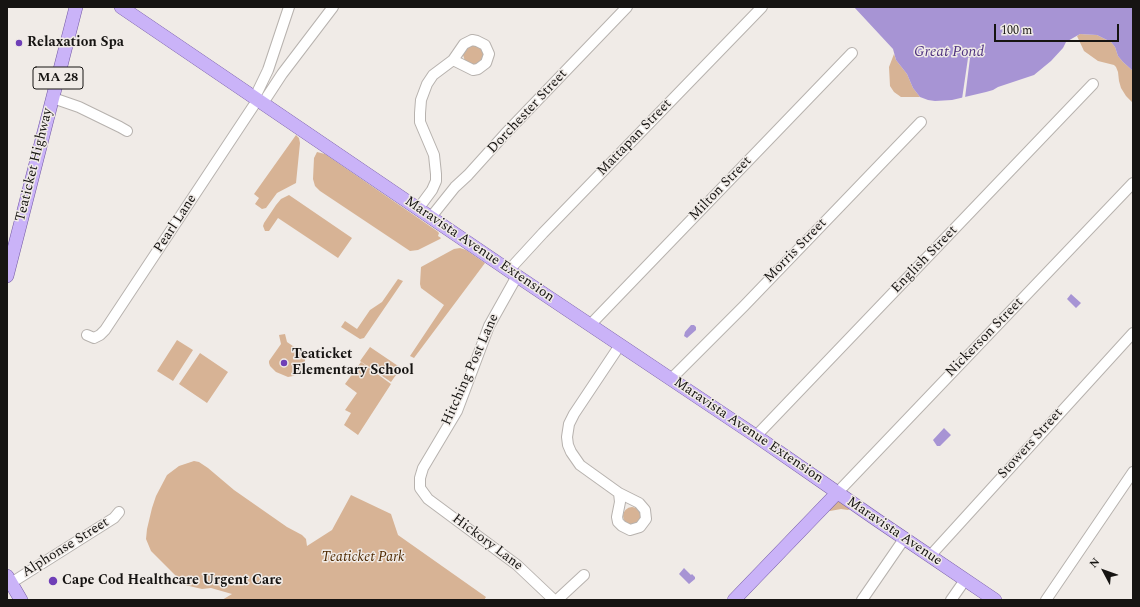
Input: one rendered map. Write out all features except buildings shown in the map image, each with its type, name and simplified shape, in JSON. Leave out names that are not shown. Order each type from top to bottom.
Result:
[{"type":"main road","name":"Teaticket Highway","points":[[7,276],[76,7]]},
{"type":"main road","name":"Maravista Avenue Extension","points":[[121,7],[756,436],[837,493]]},
{"type":"main road","name":"Maravista Avenue","points":[[734,600],[837,493],[995,600]]},
{"type":"main road","points":[[9,579],[21,600]]},
{"type":"street","points":[[259,100],[289,7]]},
{"type":"street","points":[[259,100],[282,74],[333,7]]},
{"type":"street","name":"Dorchester Street","points":[[430,217],[455,187],[627,7]]},
{"type":"street","name":"Mattapan Street","points":[[513,273],[543,233],[762,7]]},
{"type":"street","name":"Milton Street","points":[[590,325],[852,53]]},
{"type":"street","points":[[418,209],[432,190],[436,181],[434,155],[420,122],[421,100],[427,84],[433,75],[453,60]]},
{"type":"street","name":"English Street","points":[[756,436],[1093,84]]},
{"type":"street","points":[[53,98],[79,107],[127,131]]},
{"type":"street","name":"Pearl Lane","points":[[87,335],[94,338],[105,330],[259,100]]},
{"type":"street","name":"Morris Street","points":[[671,379],[744,306],[921,122]]},
{"type":"street","name":"Nickerson Street","points":[[837,493],[1133,183]]},
{"type":"street","name":"Hitching Post Lane","points":[[420,488],[420,478],[423,468],[456,411],[489,326],[513,273]]},
{"type":"street","name":"Stowers Street","points":[[930,556],[1133,333]]},
{"type":"street","points":[[619,493],[580,465],[568,445],[568,437],[569,424],[574,414],[620,345]]},
{"type":"street","points":[[1046,600],[1133,472]]},
{"type":"street","name":"Hickory Lane","points":[[420,488],[428,499],[517,565],[556,600]]},
{"type":"street","name":"Alphonse Street","points":[[9,579],[114,518],[119,512]]},
{"type":"street","points":[[862,600],[904,539]]},
{"type":"street","points":[[556,600],[584,575]]},
{"type":"street","points":[[951,600],[965,580]]},
{"type":"green space","points":[[1080,34],[1097,35],[1111,42],[1115,47],[1118,56],[1133,71],[1133,103],[1121,88],[1116,67],[1114,65],[1098,61],[1084,51],[1077,36]]},
{"type":"green space","points":[[472,45],[476,45],[484,52],[484,59],[473,66],[465,61],[463,55],[466,49]]},
{"type":"green space","points":[[894,54],[896,60],[907,74],[913,88],[920,97],[901,97],[894,92],[890,86],[889,67]]},
{"type":"green space","points":[[296,135],[299,138],[300,143],[296,183],[277,193],[266,208],[262,209],[255,204],[259,198],[254,194]]},
{"type":"green space","points":[[317,152],[325,154],[437,231],[439,233],[438,236],[441,238],[418,250],[410,251],[320,191],[315,186],[313,179],[314,158]]},
{"type":"green space","points":[[289,195],[352,238],[338,258],[278,218],[269,231],[265,231],[263,226],[264,223],[276,205],[281,199]]},
{"type":"green space","points":[[460,248],[466,250],[485,263],[414,358],[410,356],[444,305],[421,288],[421,267],[454,249]]},
{"type":"green space","points":[[398,279],[403,281],[364,338],[360,339],[341,327],[345,321],[357,329],[370,310],[382,302]]},
{"type":"green space","points":[[285,334],[287,342],[303,353],[305,359],[305,367],[302,371],[288,377],[276,372],[269,363],[281,344],[279,335]]},
{"type":"green space","points":[[177,340],[193,350],[173,381],[157,371]]},
{"type":"green space","points":[[370,347],[401,368],[391,382],[360,361]]},
{"type":"green space","points":[[200,353],[228,372],[207,403],[179,384]]},
{"type":"green space","points":[[361,362],[391,384],[358,435],[344,425],[351,413],[345,410],[357,393],[345,384]]},
{"type":"green space","name":"Teaticket Park","points":[[194,461],[199,462],[208,468],[234,490],[287,527],[302,535],[306,539],[307,546],[332,530],[351,495],[391,514],[398,535],[486,597],[484,600],[222,600],[232,594],[211,588],[202,589],[185,585],[151,551],[146,539],[152,508],[156,496],[167,475],[179,466]]},
{"type":"green space","points":[[837,500],[850,509],[830,511],[829,509]]},
{"type":"green space","points":[[628,507],[636,507],[641,512],[639,523],[636,525],[628,525],[623,520],[623,512]]},
{"type":"water","name":"Great Pond","points":[[854,7],[1133,7],[1133,71],[1118,56],[1115,47],[1111,42],[1097,35],[1080,34],[1066,42],[1063,48],[1051,61],[1034,75],[986,92],[952,100],[928,100],[920,97],[913,88],[907,74],[896,60],[893,49]]},
{"type":"water","points":[[1071,294],[1081,303],[1076,308],[1067,299]]},
{"type":"water","points":[[691,325],[696,327],[696,330],[687,338],[684,336],[685,332]]},
{"type":"water","points":[[944,428],[951,435],[940,446],[937,446],[933,440]]},
{"type":"water","points":[[684,568],[695,577],[695,579],[689,584],[679,574]]},
{"type":"pier","points":[[968,58],[970,58],[965,98],[962,99]]},
{"type":"place","name":"Relaxation Spa","points":[[19,43]]},
{"type":"place","name":"Teaticket Elementary School","points":[[284,363]]},
{"type":"place","name":"Cape Cod Healthcare Urgent Care","points":[[53,581]]}]
